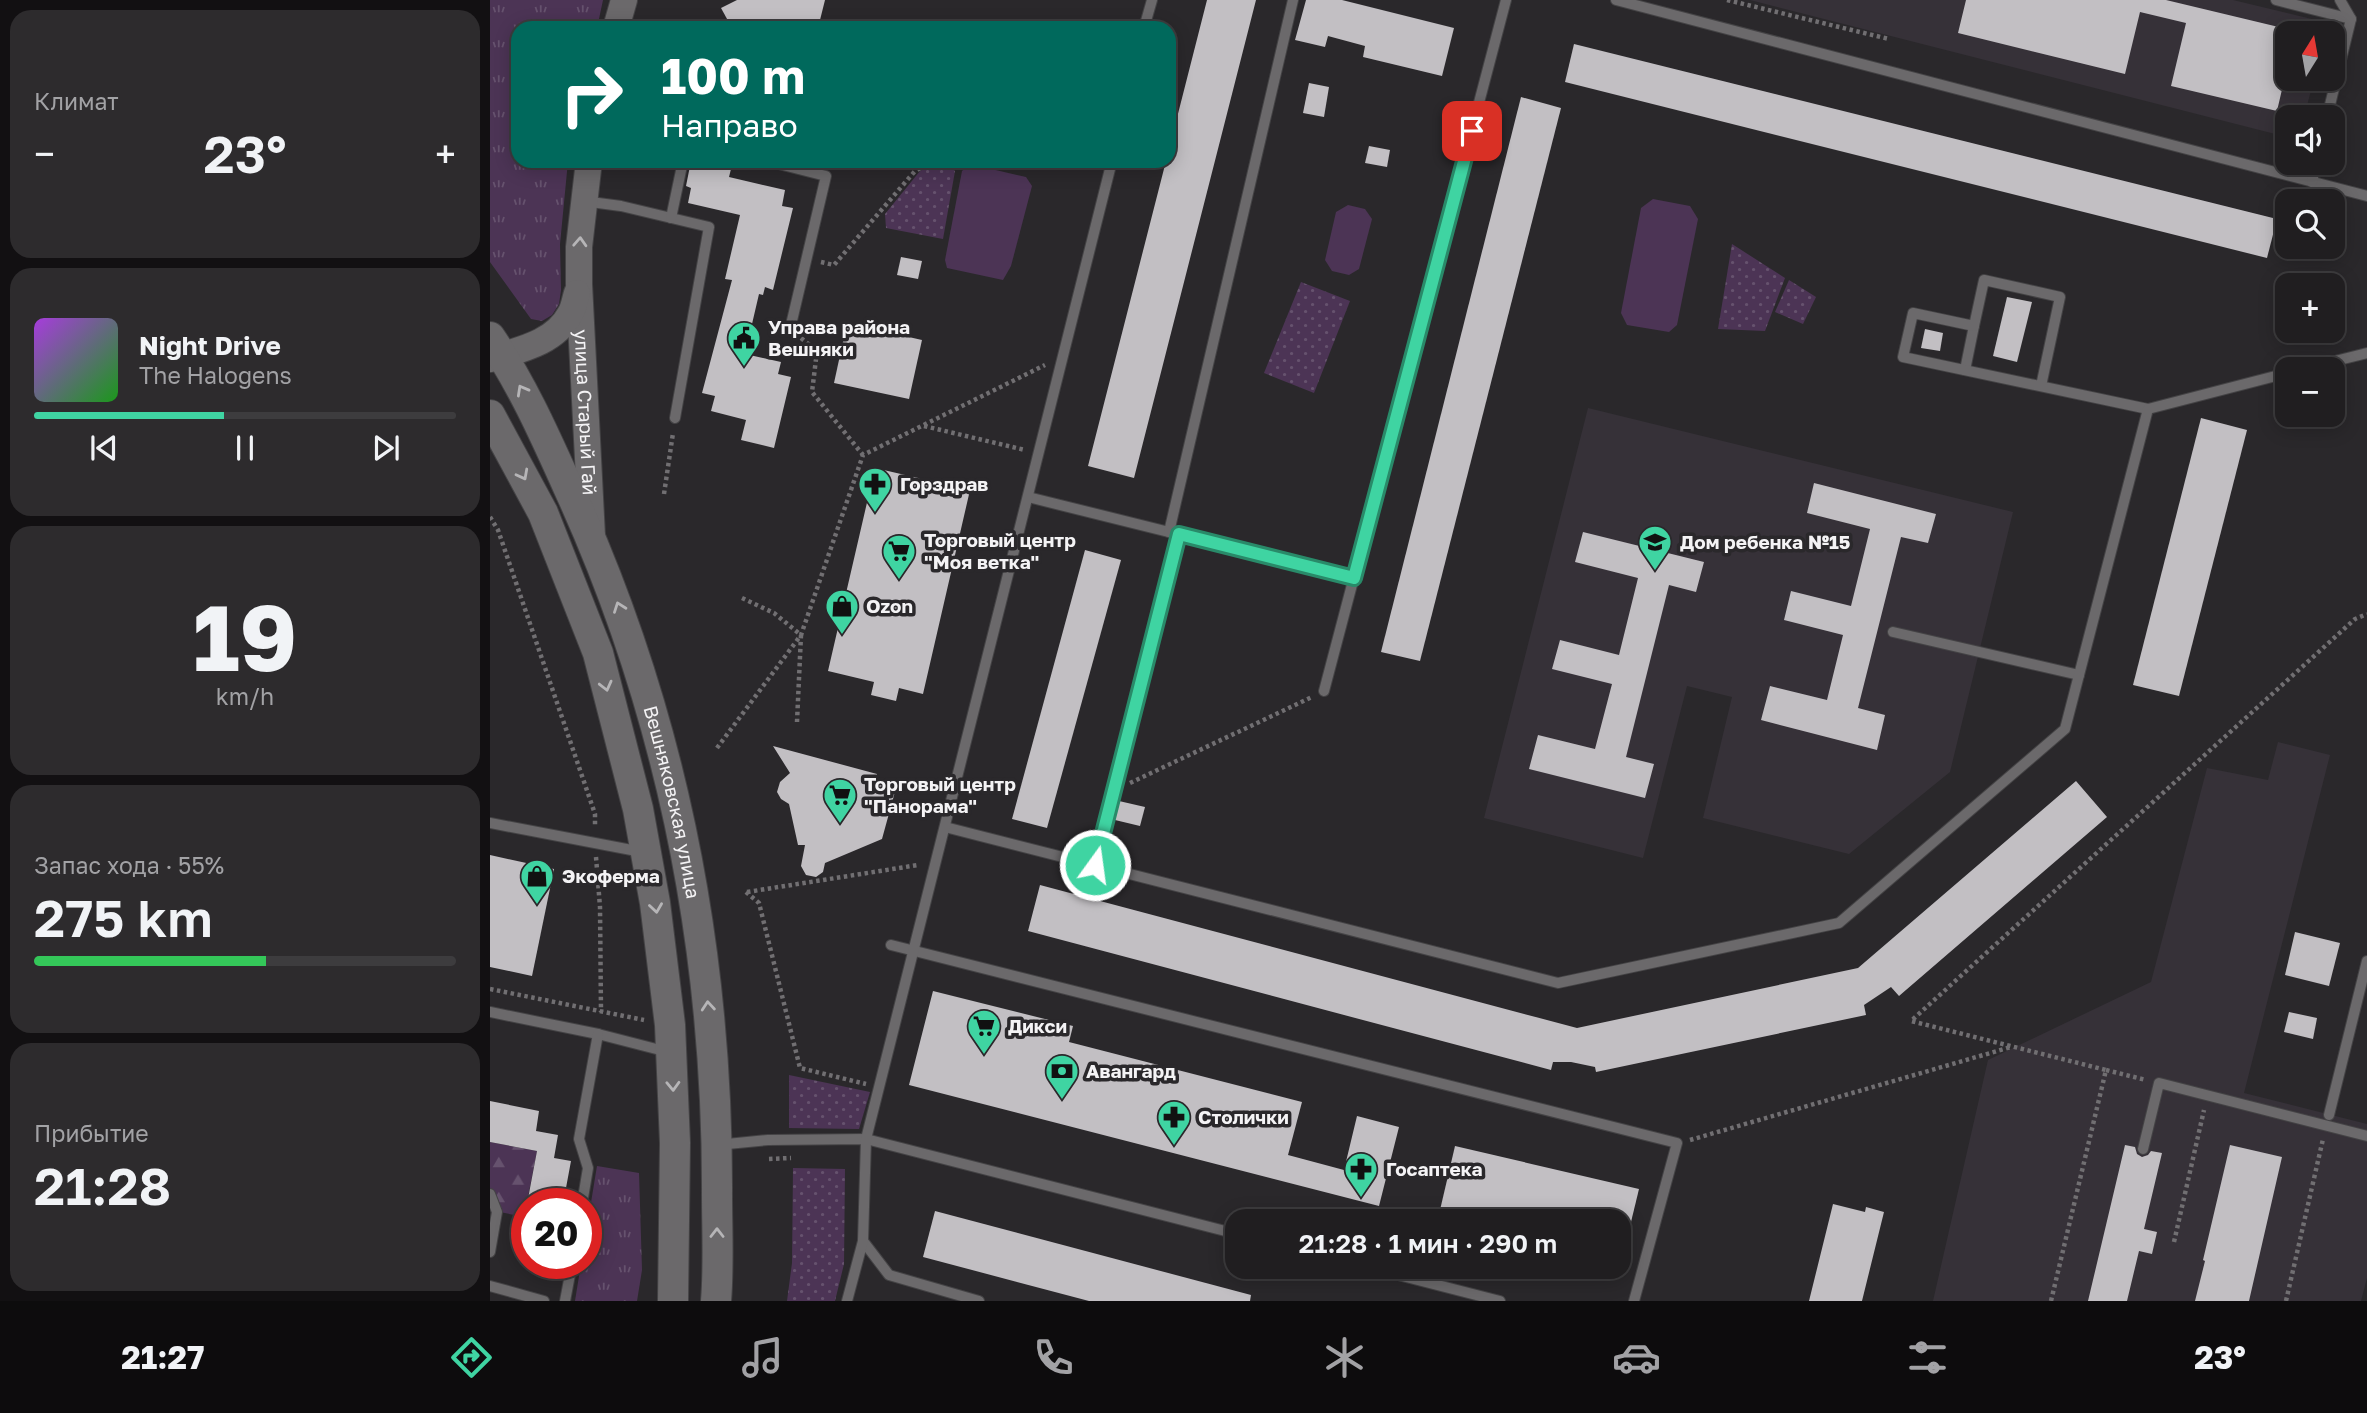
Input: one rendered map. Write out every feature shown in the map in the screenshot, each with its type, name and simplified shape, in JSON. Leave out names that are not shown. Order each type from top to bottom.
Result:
[{"type":"main road","name":"Вешняковская улица","points":[[494,350],[532,409],[592,540],[632,646],[676,799],[705,963],[716,1110],[716,1301]]},
{"type":"main road","name":"Вешняковская улица","points":[[490,415],[543,513],[598,653],[647,852],[671,1039],[675,1143],[673,1301]]},
{"type":"street","name":"улица Старый Гай","points":[[588,168],[583,201],[579,284],[592,540]]},
{"type":"street","name":"улица Старый Гай","points":[[494,350],[538,343],[556,333],[571,314],[579,284]]},
{"type":"lane","points":[[1146,21],[1152,0]]},
{"type":"lane","points":[[1095,865],[1174,533],[1293,0]]},
{"type":"lane","points":[[1324,691],[1506,0]]},
{"type":"lane","points":[[1616,0],[2367,196]]},
{"type":"lane","points":[[2276,0],[2351,19]]},
{"type":"lane","points":[[2330,105],[2351,19],[2340,0]]},
{"type":"lane","points":[[671,218],[682,168]]},
{"type":"lane","points":[[790,330],[825,176],[794,168]]},
{"type":"lane","points":[[847,1301],[863,1241],[866,1139],[1110,168]]},
{"type":"lane","points":[[2312,182],[2313,175]]},
{"type":"lane","points":[[583,201],[621,206],[709,227],[676,418]]},
{"type":"lane","points":[[1965,370],[1984,280],[2060,296],[2041,386]]},
{"type":"lane","points":[[1974,326],[1913,313],[1903,356],[2148,409],[2275,376]]},
{"type":"lane","points":[[2345,358],[2367,353]]},
{"type":"lane","points":[[946,827],[1558,984],[1839,923],[2065,729],[2148,409]]},
{"type":"lane","points":[[1028,497],[1354,578]]},
{"type":"lane","points":[[1893,632],[2079,675]]},
{"type":"lane","points":[[490,823],[647,852]]},
{"type":"lane","points":[[891,945],[1677,1143],[1634,1301]]},
{"type":"lane","points":[[2328,1120],[2367,961]]},
{"type":"lane","points":[[490,1012],[598,1034],[671,1039]]},
{"type":"lane","points":[[585,1188],[588,1168],[579,1139],[598,1034]]},
{"type":"lane","points":[[2143,1149],[2159,1083],[2207,1096],[2328,1120],[2367,1136]]},
{"type":"lane","points":[[717,1145],[768,1140],[866,1139],[1225,1231]]},
{"type":"lane","points":[[490,1194],[497,1212],[490,1252]]},
{"type":"lane","points":[[863,1241],[889,1275],[951,1297],[979,1301]]},
{"type":"lane","points":[[565,1301],[569,1279]]},
{"type":"lane","points":[[1414,1279],[1500,1301]]},
{"type":"lane","points":[[490,1286],[544,1301]]},
{"type":"path","points":[[1727,0],[1889,39]]},
{"type":"path","points":[[807,258],[834,265],[920,168]]},
{"type":"path","points":[[790,330],[817,351],[811,392],[863,455]]},
{"type":"path","points":[[797,722],[801,635],[863,455],[1064,355]]},
{"type":"path","points":[[664,494],[676,418]]},
{"type":"path","points":[[923,426],[1039,454]]},
{"type":"path","points":[[490,517],[498,530],[595,814],[600,907],[601,1012]]},
{"type":"path","points":[[742,598],[774,613],[801,635]]},
{"type":"path","points":[[2159,1083],[1911,1021],[2355,619],[2367,614]]},
{"type":"path","points":[[717,748],[801,635]]},
{"type":"path","points":[[1114,791],[1324,691]]},
{"type":"path","points":[[880,1087],[800,1068],[758,903],[746,892],[936,863]]},
{"type":"path","points":[[490,989],[601,1012],[671,1039]]},
{"type":"path","points":[[1677,1143],[2012,1047]]},
{"type":"path","points":[[2051,1301],[2106,1070]]},
{"type":"path","points":[[2174,1242],[2207,1096]]},
{"type":"path","points":[[2286,1301],[2328,1120]]},
{"type":"shaded area","points":[[1750,0],[2233,0],[2320,21],[2275,21],[2275,91],[2311,91],[2307,105],[2275,105],[2275,134]]},
{"type":"shaded area","points":[[1588,408],[2013,512],[1950,772],[1849,854],[1703,818],[1732,697],[1687,686],[1643,858],[1484,818]]},
{"type":"shaded area","points":[[2278,742],[2330,755],[2244,1093],[2367,1124],[2367,1278],[2361,1301],[1933,1301],[1988,1060],[2151,982],[2207,768],[2268,780]]},
{"type":"green space","points":[[490,0],[603,0],[598,21],[511,21],[511,168],[567,168],[560,244],[561,290],[559,304],[552,315],[542,321],[531,319],[490,262]]},
{"type":"green space","points":[[925,168],[951,168],[955,171],[943,239],[886,228],[885,214]]},
{"type":"green space","points":[[965,168],[987,168],[1026,177],[1032,186],[1011,266],[1003,280],[947,268],[945,260],[962,171]]},
{"type":"green space","points":[[1653,199],[1690,206],[1698,219],[1677,325],[1669,332],[1627,325],[1621,313],[1641,208]]},
{"type":"green space","points":[[1348,205],[1365,209],[1372,219],[1359,269],[1349,275],[1332,271],[1325,260],[1336,212]]},
{"type":"green space","points":[[1732,244],[1785,278],[1765,331],[1718,329]]},
{"type":"green space","points":[[1789,280],[1816,297],[1803,324],[1775,312]]},
{"type":"green space","points":[[1301,282],[1350,301],[1314,393],[1264,373]]},
{"type":"green space","points":[[789,1075],[870,1092],[859,1129],[789,1128]]},
{"type":"green space","points":[[490,1142],[537,1151],[530,1188],[511,1188],[511,1214],[490,1210]]},
{"type":"green space","points":[[597,1166],[639,1173],[642,1270],[637,1301],[575,1301],[579,1279],[602,1279],[602,1188],[593,1188]]},
{"type":"green space","points":[[793,1168],[845,1169],[844,1264],[835,1301],[787,1301],[792,1263]]},
{"type":"building","points":[[737,0],[825,0],[820,21],[728,21],[721,8]]},
{"type":"building","points":[[1207,0],[1256,0],[1134,478],[1088,466],[1164,168],[1176,168],[1176,122]]},
{"type":"building","points":[[1306,0],[1342,0],[1454,28],[1442,76],[1363,57],[1365,46],[1328,36],[1325,47],[1295,40]]},
{"type":"building","points":[[1966,0],[2166,0],[2275,26],[2275,91],[2282,91],[2275,111],[2171,86],[2186,23],[2140,12],[2125,74],[1958,33]]},
{"type":"building","points":[[1574,44],[2275,219],[2275,227],[2267,258],[1565,82]]},
{"type":"building","points":[[1309,83],[1329,87],[1324,117],[1303,113]]},
{"type":"building","points":[[1521,97],[1561,108],[1420,661],[1381,652]]},
{"type":"building","points":[[1369,146],[1390,150],[1387,167],[1365,163]]},
{"type":"building","points":[[690,168],[731,168],[729,177],[785,190],[782,206],[793,208],[773,290],[765,287],[763,295],[759,294],[745,354],[781,362],[778,374],[791,377],[774,448],[741,440],[746,420],[711,411],[715,396],[702,393],[732,280],[725,279],[740,215],[688,203],[691,188],[686,186]]},
{"type":"building","points":[[901,257],[922,261],[918,279],[897,275]]},
{"type":"building","points":[[2007,297],[2032,302],[2017,362],[1993,356]]},
{"type":"building","points":[[847,323],[922,340],[909,399],[834,383]]},
{"type":"building","points":[[1925,329],[1943,333],[1940,351],[1921,348]]},
{"type":"building","points":[[2201,418],[2247,430],[2179,696],[2133,685]]},
{"type":"building","name":"Торговый центр \"Моя ветка\"","points":[[875,468],[970,490],[923,694],[899,688],[896,701],[871,695],[874,682],[828,671]]},
{"type":"building","points":[[1814,483],[1936,514],[1928,543],[1901,537],[1858,708],[1885,715],[1877,750],[1761,720],[1770,686],[1827,700],[1843,635],[1784,620],[1791,591],[1851,606],[1870,529],[1807,513]]},
{"type":"building","points":[[1583,532],[1704,562],[1696,592],[1669,585],[1626,757],[1654,764],[1645,798],[1529,769],[1538,735],[1595,749],[1612,684],[1552,669],[1560,640],[1619,655],[1638,578],[1575,562]]},
{"type":"building","points":[[1085,550],[1121,560],[1047,828],[1012,819]]},
{"type":"building","name":"Торговый центр \"Панорама\"","points":[[773,746],[877,774],[875,782],[896,788],[882,839],[825,863],[823,872],[816,877],[806,875],[801,866],[805,845],[798,845],[789,804],[781,799],[777,792],[780,782],[790,773]]},
{"type":"building","points":[[2076,781],[2107,817],[1899,996],[1891,987],[1864,1005],[1866,1015],[1596,1072],[1595,1067],[1571,1062],[1553,1062],[1551,1070],[1028,931],[1040,885],[1577,1028],[1858,968]]},
{"type":"building","points":[[1119,801],[1145,807],[1140,826],[1115,820]]},
{"type":"building","points":[[490,855],[554,869],[532,976],[490,967]]},
{"type":"building","points":[[2295,932],[2340,943],[2329,986],[2285,975]]},
{"type":"building","points":[[933,991],[1073,1026],[1069,1042],[1302,1102],[1288,1155],[1344,1170],[1357,1116],[1399,1127],[1379,1206],[909,1085]]},
{"type":"building","points":[[2289,1012],[2317,1018],[2313,1039],[2284,1032]]},
{"type":"building","points":[[490,1101],[539,1111],[536,1131],[558,1135],[554,1158],[571,1161],[566,1188],[530,1188],[537,1151],[490,1142]]},
{"type":"building","points":[[2125,1145],[2135,1147],[2137,1154],[2142,1157],[2151,1151],[2162,1153],[2144,1229],[2157,1232],[2152,1254],[2139,1251],[2127,1301],[2088,1301]]},
{"type":"building","points":[[2230,1145],[2282,1157],[2249,1301],[2195,1301],[2205,1261],[2203,1260]]},
{"type":"building","points":[[1455,1146],[1639,1189],[1631,1222],[1631,1209],[1440,1209]]},
{"type":"building","points":[[1833,1204],[1865,1212],[1866,1207],[1884,1212],[1862,1301],[1809,1301]]},
{"type":"building","points":[[935,1211],[1251,1295],[1250,1301],[1089,1301],[923,1257]]},
{"type":"place","name":"Управа района Вешняки","points":[[744,368]]},
{"type":"place","name":"Горздрав","points":[[875,514]]},
{"type":"place","name":"Дом ребенка №15","points":[[1655,572]]},
{"type":"place","name":"Торговый центр \"Моя ветка\"","points":[[899,581]]},
{"type":"place","name":"Ozon","points":[[842,636]]},
{"type":"place","name":"Торговый центр \"Панорама\"","points":[[840,825]]},
{"type":"place","name":"Экоферма","points":[[537,906]]},
{"type":"place","name":"Дикси","points":[[984,1056]]},
{"type":"place","name":"Авангард","points":[[1062,1101]]},
{"type":"place","name":"Столички","points":[[1174,1147]]},
{"type":"place","name":"Госаптека","points":[[1361,1199]]},
{"type":"route","points":[[1095,865],[1179,534],[1354,578],[1472,131]]}]
